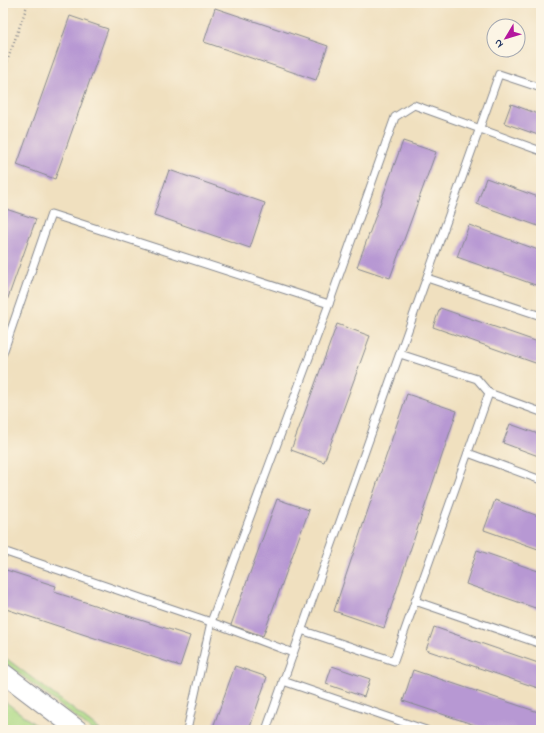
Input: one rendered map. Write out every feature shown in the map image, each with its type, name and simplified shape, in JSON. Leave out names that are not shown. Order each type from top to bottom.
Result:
[{"type":"street","points":[[3,673],[78,730]]},
{"type":"lane","points":[[266,730],[499,74],[541,88]]},
{"type":"lane","points":[[187,730],[211,622],[329,304],[394,117],[414,105],[541,151]]},
{"type":"lane","points":[[3,353],[51,214],[329,304]]},
{"type":"lane","points":[[427,278],[541,316]]},
{"type":"lane","points":[[400,354],[477,379],[489,393],[541,412]]},
{"type":"lane","points":[[302,630],[394,661],[489,393]]},
{"type":"lane","points":[[468,453],[541,480]]},
{"type":"lane","points":[[3,551],[211,622],[293,653]]},
{"type":"lane","points":[[415,601],[541,644]]},
{"type":"lane","points":[[283,681],[426,730]]},
{"type":"lane","points":[[182,730],[189,719]]},
{"type":"path","points":[[3,73],[28,3]]},
{"type":"green space","points":[[3,656],[100,730],[92,730],[3,661]]},
{"type":"green space","points":[[3,700],[42,730],[3,730]]},
{"type":"building","points":[[215,8],[328,46],[316,80],[204,42]]},
{"type":"building","points":[[70,16],[108,29],[55,179],[17,165]]},
{"type":"building","points":[[511,104],[541,115],[541,136],[504,123]]},
{"type":"building","points":[[403,141],[436,152],[390,278],[357,267]]},
{"type":"building","points":[[169,170],[265,203],[250,248],[154,215]]},
{"type":"building","points":[[486,178],[541,198],[541,227],[477,204]]},
{"type":"building","points":[[3,208],[36,219],[3,312]]},
{"type":"building","points":[[469,225],[541,251],[541,287],[457,257]]},
{"type":"building","points":[[440,308],[541,343],[541,365],[433,327]]},
{"type":"building","points":[[337,324],[370,336],[324,462],[291,450]]},
{"type":"building","points":[[407,394],[457,411],[384,628],[334,611]]},
{"type":"building","points":[[510,424],[541,435],[541,457],[503,443]]},
{"type":"building","points":[[277,499],[309,510],[263,636],[231,625]]},
{"type":"building","points":[[495,500],[541,517],[541,550],[484,530]]},
{"type":"building","points":[[477,550],[541,572],[541,610],[466,584]]},
{"type":"building","points":[[3,569],[56,586],[54,592],[190,636],[180,666],[3,608]]},
{"type":"building","points":[[434,627],[541,664],[541,689],[426,650]]},
{"type":"building","points":[[235,666],[267,677],[249,730],[212,730]]},
{"type":"building","points":[[332,666],[370,679],[364,697],[326,684]]},
{"type":"building","points":[[413,670],[541,713],[541,730],[490,730],[403,701]]}]
